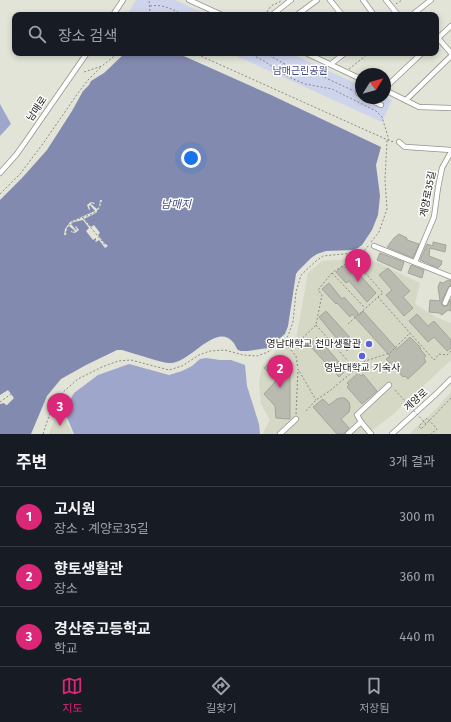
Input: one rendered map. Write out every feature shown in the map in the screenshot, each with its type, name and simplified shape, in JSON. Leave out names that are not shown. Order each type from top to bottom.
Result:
[{"type":"street","points":[[115,12],[123,0]]},
{"type":"street","points":[[189,0],[215,12]]},
{"type":"street","points":[[272,12],[291,0]]},
{"type":"street","points":[[301,12],[317,0]]},
{"type":"street","points":[[330,0],[340,12]]},
{"type":"street","points":[[371,0],[364,2],[372,12]]},
{"type":"street","points":[[386,0],[395,12]]},
{"type":"street","points":[[416,12],[429,1]]},
{"type":"street","points":[[439,37],[451,26]]},
{"type":"street","points":[[406,100],[451,55],[439,41]]},
{"type":"street","name":"남매로","points":[[0,173],[26,141],[84,56]]},
{"type":"street","points":[[313,56],[355,76]]},
{"type":"street","points":[[331,64],[341,56]]},
{"type":"street","points":[[391,83],[419,56]]},
{"type":"street","points":[[391,92],[419,107],[451,108]]},
{"type":"street","points":[[399,142],[407,147],[451,151]]},
{"type":"street","name":"계양로35길","points":[[415,262],[434,217],[442,168],[451,151]]},
{"type":"street","points":[[374,246],[451,276]]},
{"type":"street","points":[[446,303],[451,289]]},
{"type":"street","name":"계양로","points":[[392,434],[451,379]]},
{"type":"street","points":[[371,434],[357,415],[389,385]]},
{"type":"street","points":[[280,434],[296,419]]},
{"type":"street","points":[[348,434],[361,422]]},
{"type":"path","points":[[270,12],[272,5],[281,2],[282,0]]},
{"type":"path","points":[[392,8],[402,0]]},
{"type":"path","points":[[149,2],[150,12]]},
{"type":"path","points":[[150,6],[156,5],[177,12]]},
{"type":"path","points":[[0,194],[20,174],[88,80],[114,56]]},
{"type":"path","points":[[201,56],[387,140],[399,142]]},
{"type":"path","points":[[255,56],[291,78],[305,84],[332,89],[376,111],[382,117],[390,141]]},
{"type":"path","points":[[271,56],[294,69],[317,74],[355,92]]},
{"type":"path","points":[[345,72],[365,56]]},
{"type":"path","points":[[317,74],[331,64]]},
{"type":"path","points":[[84,72],[102,66]]},
{"type":"path","points":[[43,434],[52,407],[62,393],[78,379],[102,367],[118,361],[131,360],[169,370],[182,366],[199,355],[210,351],[225,350],[243,355],[257,356],[268,352],[283,341],[288,336],[293,322],[296,292],[301,275],[323,256],[363,252],[379,232],[388,209],[385,180],[387,140]]},
{"type":"path","points":[[66,233],[66,228],[73,221],[96,212],[99,209],[101,201]]},
{"type":"path","points":[[83,217],[106,246]]},
{"type":"path","points":[[348,324],[383,293],[353,258],[353,253]]},
{"type":"path","points":[[291,349],[316,325],[322,295],[318,290],[332,272],[353,258]]},
{"type":"path","points":[[332,272],[365,308]]},
{"type":"path","points":[[378,297],[434,360],[439,354],[447,355],[451,351]]},
{"type":"path","points":[[316,325],[355,369]]},
{"type":"path","points":[[306,411],[316,400],[331,390],[365,361],[390,353],[410,333]]},
{"type":"path","points":[[283,341],[296,356],[298,369],[296,419]]},
{"type":"path","points":[[298,369],[316,400]]},
{"type":"path","points":[[395,390],[426,424]]},
{"type":"path","points":[[0,402],[12,394]]},
{"type":"path","points":[[431,434],[437,429],[427,418],[419,426],[421,429],[426,424],[451,398]]},
{"type":"shaded area","points":[[0,104],[11,124],[0,136]]},
{"type":"shaded area","name":"영남대학교 천마생활관","points":[[359,254],[420,283],[415,304],[436,317],[451,323],[451,360],[391,416],[367,434],[264,434],[263,433],[270,420],[261,404],[259,383],[262,366],[278,349],[296,339],[308,273],[322,261],[349,259]]},
{"type":"shaded area","points":[[200,359],[231,360],[245,365],[247,386],[259,424],[260,434],[74,434],[64,410],[74,393],[98,375],[129,364],[169,375],[182,371],[192,366]]},
{"type":"shaded area","points":[[451,392],[451,434],[409,434],[437,408]]},
{"type":"shaded area","points":[[61,408],[72,434],[49,434],[55,417]]},
{"type":"green space","points":[[136,0],[175,0],[201,12],[129,12]]},
{"type":"green space","name":"남매근린공원","points":[[237,56],[296,56],[355,83],[355,104],[390,104],[382,122]]},
{"type":"water","name":"남매지","points":[[122,56],[184,56],[381,147],[376,165],[380,196],[378,215],[372,230],[362,245],[358,248],[353,250],[326,251],[317,254],[298,271],[296,274],[288,326],[285,334],[268,348],[241,351],[238,350],[233,342],[226,337],[218,337],[202,345],[178,362],[170,363],[117,350],[61,379],[47,396],[31,434],[0,434],[0,404],[4,403],[7,405],[14,398],[8,390],[0,395],[0,200],[47,150],[83,91],[91,81],[104,73]]},
{"type":"pier","points":[[100,200],[102,200],[101,204],[96,213],[84,219],[91,227],[94,225],[100,233],[98,235],[108,246],[105,248],[99,240],[96,242],[96,238],[93,240],[86,231],[89,228],[83,220],[71,224],[76,230],[76,226],[79,230],[75,233],[71,232],[75,231],[69,226],[67,228],[66,235],[64,235],[65,229],[70,222],[95,211],[90,205],[89,210],[87,205],[91,202],[95,203],[91,204],[97,209],[99,207]]},
{"type":"building","points":[[399,234],[407,238],[407,240],[419,244],[413,258],[387,247]]},
{"type":"building","points":[[433,242],[446,245],[445,252],[430,248],[429,256],[442,261],[438,268],[420,260],[427,244],[433,246]]},
{"type":"building","points":[[380,253],[404,262],[401,271],[377,260]]},
{"type":"building","points":[[351,261],[362,271],[359,274],[376,293],[367,302],[349,281],[346,283],[336,272],[343,266],[345,267]]},
{"type":"building","points":[[411,265],[424,270],[422,278],[408,273]]},
{"type":"building","points":[[388,268],[410,291],[403,297],[413,308],[404,316],[386,295],[392,290],[379,275]]},
{"type":"building","points":[[448,280],[451,281],[451,285],[441,303],[443,306],[447,306],[451,299],[451,311],[448,310],[442,315],[439,313],[429,312],[430,300],[440,301],[438,287],[440,282],[443,283]]},
{"type":"building","points":[[329,283],[342,299],[344,297],[360,315],[363,311],[397,349],[410,337],[421,348],[420,349],[426,356],[424,358],[426,362],[408,379],[405,376],[403,377],[386,359],[390,356],[352,314],[350,317],[322,289]]},
{"type":"building","points":[[326,311],[355,343],[347,351],[319,317]]},
{"type":"building","points":[[417,314],[428,326],[434,321],[451,340],[451,348],[447,351],[434,337],[428,342],[409,321]]},
{"type":"building","points":[[317,337],[346,370],[339,377],[309,345]]},
{"type":"building","points":[[276,356],[290,371],[290,419],[276,418],[275,406],[264,394],[275,382],[275,379],[264,368]]},
{"type":"building","points":[[358,373],[361,376],[363,374],[377,391],[362,404],[347,387],[349,385],[347,383]]},
{"type":"building","points":[[340,398],[345,398],[349,402],[350,407],[349,412],[341,419],[349,428],[344,434],[337,434],[313,407],[323,399],[329,405]]},
{"type":"place","name":"고시원","points":[[358,282]]},
{"type":"place","name":"영남대학교 천마생활관","points":[[369,344]]},
{"type":"place","name":"영남대학교 기숙사","points":[[362,356]]},
{"type":"place","name":"향토생활관","points":[[280,388]]},
{"type":"place","name":"경산중고등학교","points":[[60,426]]}]
